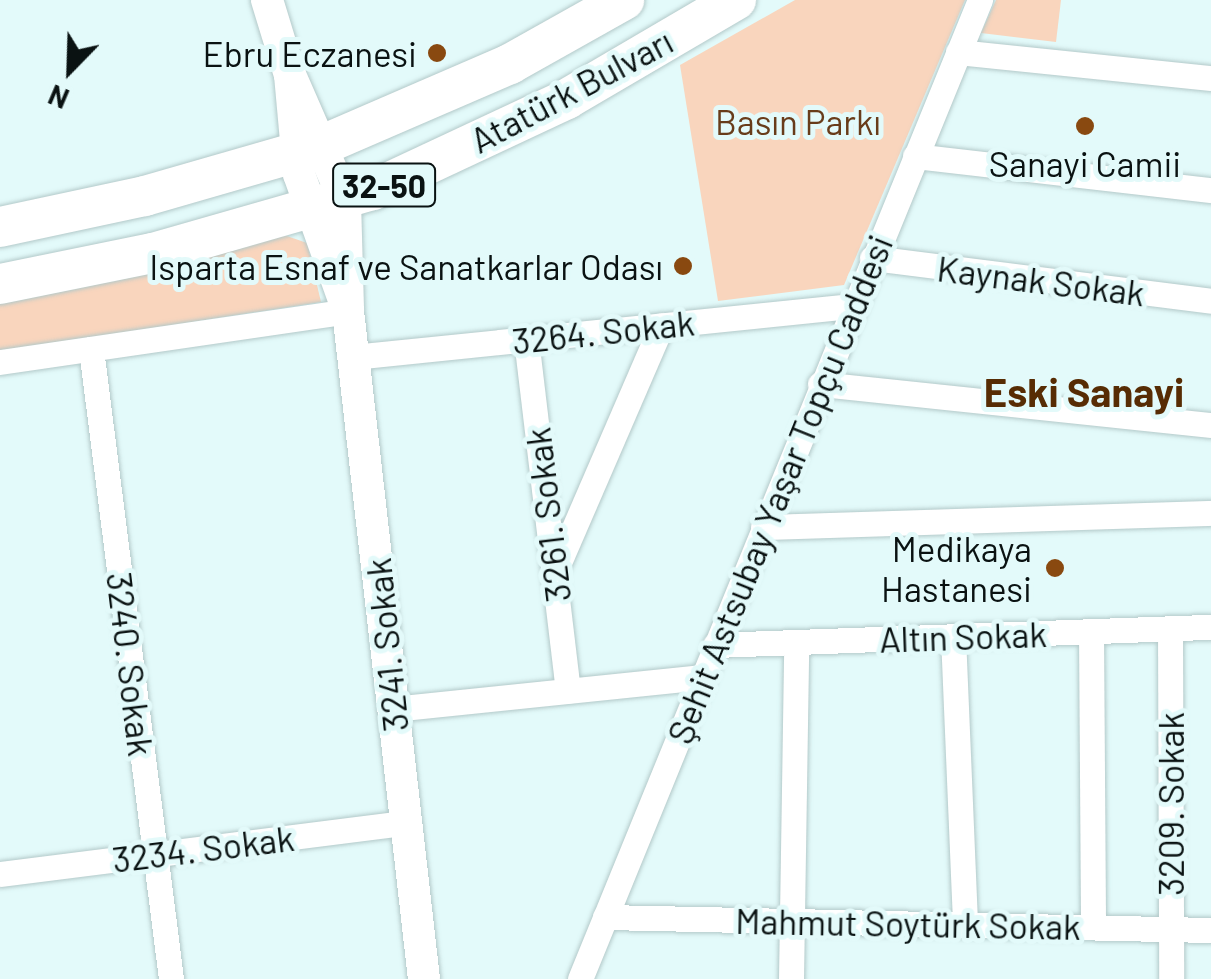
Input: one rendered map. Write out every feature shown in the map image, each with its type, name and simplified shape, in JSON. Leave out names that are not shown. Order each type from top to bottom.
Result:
[{"type":"main road","name":"Atatürk Bulvarı","points":[[0,226],[310,149],[510,64],[624,0]]},
{"type":"main road","name":"Atatürk Bulvarı","points":[[0,284],[328,206],[566,98],[736,0]]},
{"type":"street","name":"3241. Sokak","points":[[267,0],[328,206],[348,311],[424,979]]},
{"type":"street","name":"Şehit Astsubay Yaşar Topçu Caddesi","points":[[580,979],[980,0]]},
{"type":"street","points":[[958,52],[1211,78]]},
{"type":"street","points":[[915,156],[1211,190]]},
{"type":"street","name":"Kaynak Sokak","points":[[872,258],[1211,301]]},
{"type":"street","name":"3264. Sokak","points":[[354,357],[852,306]]},
{"type":"street","points":[[0,362],[348,311]]},
{"type":"street","points":[[554,574],[662,325]]},
{"type":"street","name":"3261. Sokak","points":[[526,339],[568,691]]},
{"type":"street","name":"3240. Sokak","points":[[91,349],[172,979]]},
{"type":"street","points":[[820,384],[1211,425]]},
{"type":"street","points":[[762,528],[1211,513]]},
{"type":"street","name":"Altın Sokak","points":[[715,646],[1211,627]]},
{"type":"street","name":"3209. Sokak","points":[[1170,628],[1171,979]]},
{"type":"street","points":[[1091,632],[1094,926]]},
{"type":"street","points":[[953,636],[966,924]]},
{"type":"street","points":[[791,979],[796,642]]},
{"type":"street","points":[[393,710],[702,677]]},
{"type":"street","name":"3234. Sokak","points":[[0,874],[406,823]]},
{"type":"street","name":"Mahmut Soytürk Sokak","points":[[605,917],[1211,930]]},
{"type":"green space","name":"Basın Parkı","points":[[795,0],[965,0],[844,285],[718,301],[680,65]]},
{"type":"green space","points":[[996,0],[1061,0],[1056,42],[981,33]]},
{"type":"green space","points":[[284,235],[307,243],[321,302],[0,352],[0,297]]},
{"type":"place","name":"Ebru Eczanesi","points":[[437,53]]},
{"type":"place","name":"Sanayi Camii","points":[[1085,126]]},
{"type":"place","name":"Isparta Esnaf ve Sanatkarlar Odası","points":[[683,266]]},
{"type":"place","name":"Medikaya Hastanesi","points":[[1055,568]]},
{"type":"district","name":"Eski Sanayi","points":[[1084,391]]}]
